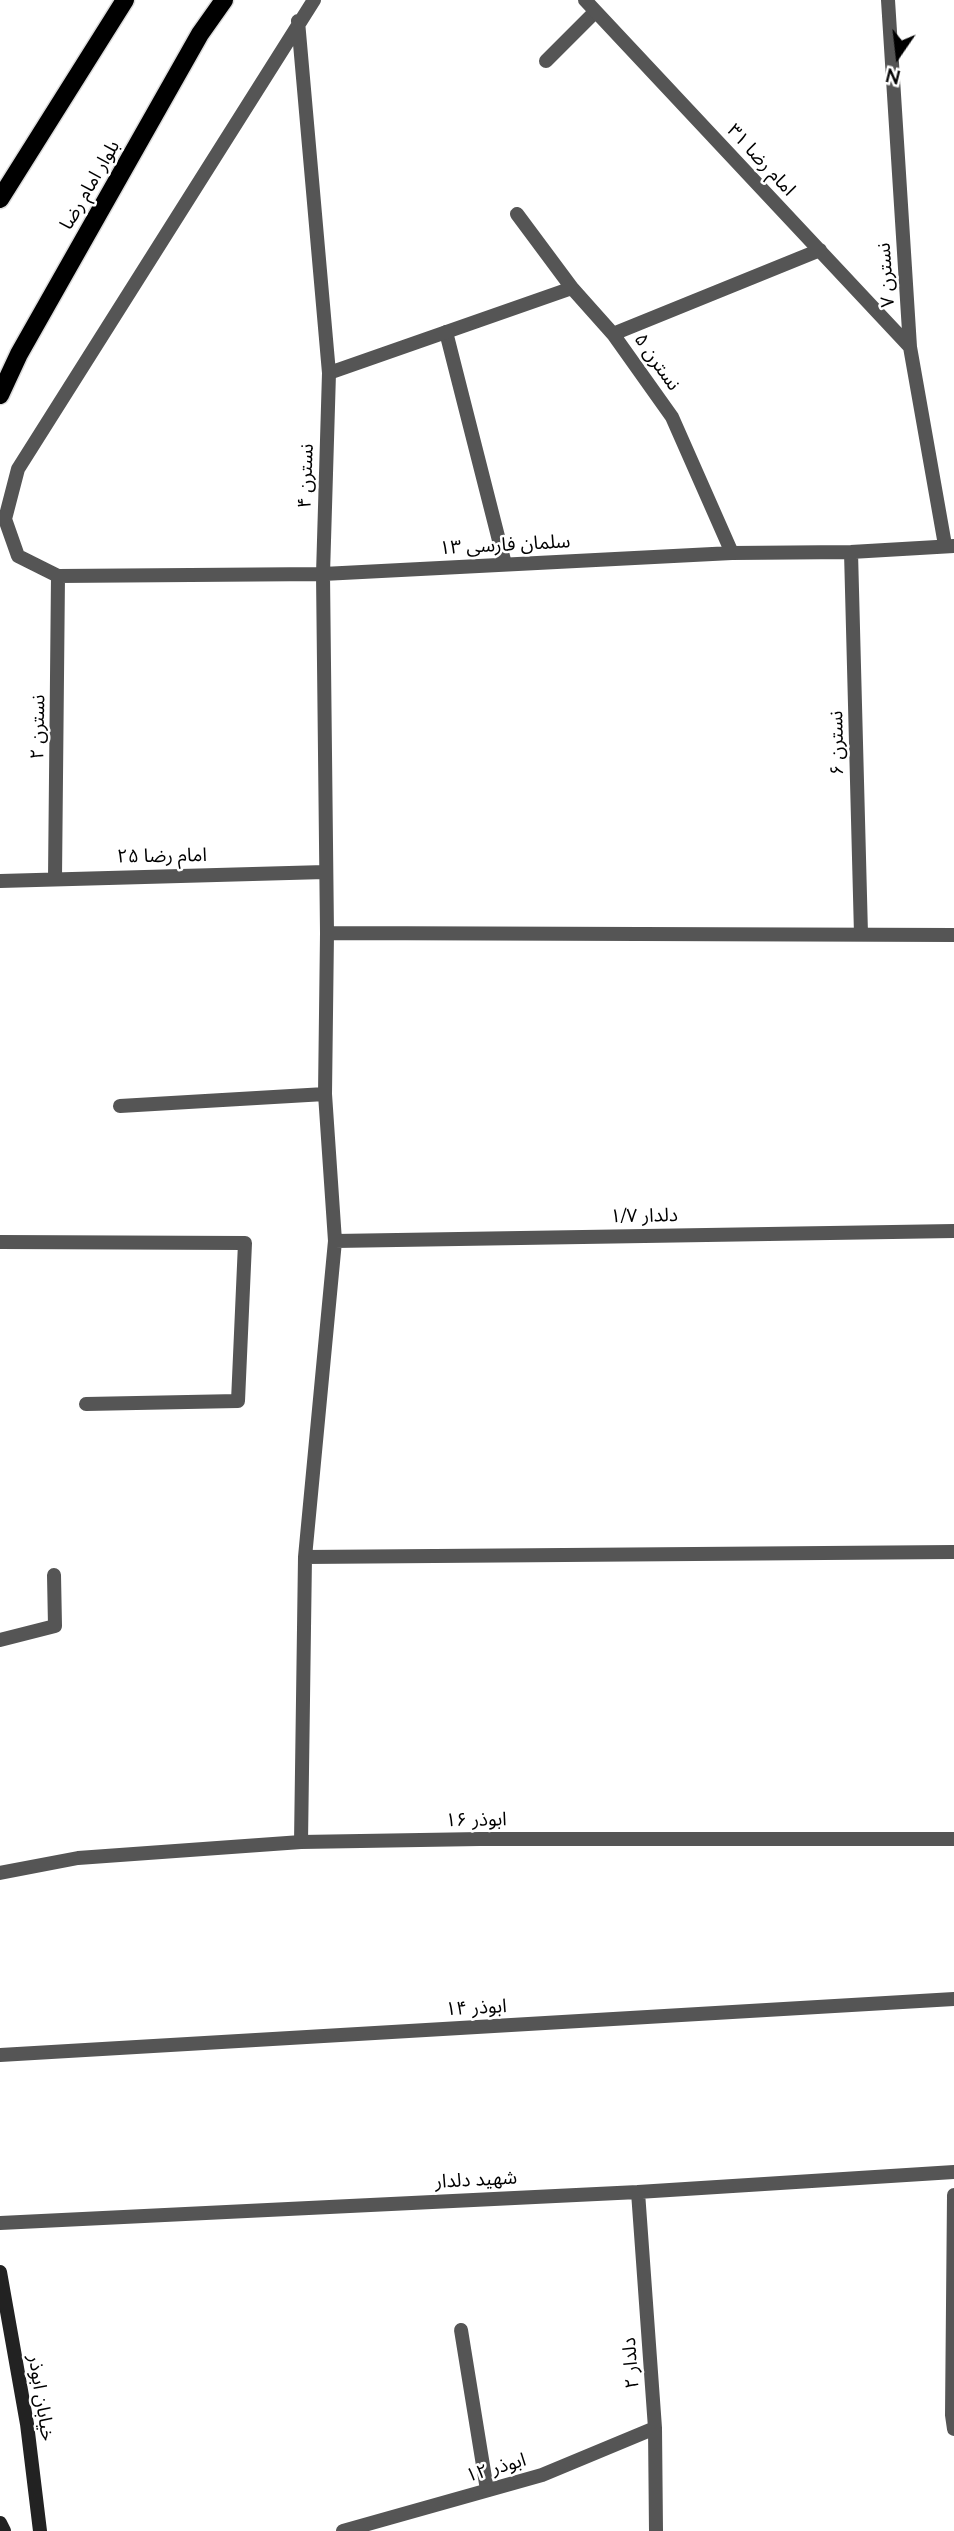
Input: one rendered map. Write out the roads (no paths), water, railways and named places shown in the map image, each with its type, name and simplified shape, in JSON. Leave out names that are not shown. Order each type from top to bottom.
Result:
[{"type":"main road","points":[[0,199],[125,0]]},
{"type":"main road","name":"بلوار امام رضا","points":[[0,395],[19,354],[200,34],[224,0]]},
{"type":"main road","points":[[0,366],[19,354]]},
{"type":"main road","name":"خیابان ابوذر","points":[[0,2272],[27,2424],[40,2531]]},
{"type":"main road","points":[[0,2523],[4,2531]]},
{"type":"street","points":[[58,576],[18,556],[5,519],[18,469],[298,21],[314,0]]},
{"type":"street","name":"امام رضا ۳۱","points":[[585,0],[910,346]]},
{"type":"street","name":"نسترن ۷","points":[[888,0],[910,346],[949,545]]},
{"type":"street","points":[[546,61],[595,12]]},
{"type":"street","name":"نسترن ۴","points":[[298,21],[329,373],[323,574],[327,933],[325,1094],[335,1241],[305,1557],[301,1842]]},
{"type":"street","name":"نسترن ۵","points":[[517,214],[572,288],[613,334],[672,416],[732,553]]},
{"type":"street","points":[[613,334],[820,250]]},
{"type":"street","points":[[329,373],[572,288]]},
{"type":"street","points":[[446,332],[505,564]]},
{"type":"street","name":"۱۳ سلمان فارسی","points":[[58,576],[323,574],[732,553],[851,552],[949,545]]},
{"type":"street","name":"نسترن ۶","points":[[851,552],[861,934]]},
{"type":"street","name":"نسترن ۲","points":[[55,878],[58,576]]},
{"type":"street","name":"امام رضا ۲۵","points":[[0,881],[325,872]]},
{"type":"street","points":[[327,933],[954,935]]},
{"type":"street","points":[[120,1106],[325,1094]]},
{"type":"street","name":"دلدار ۱/۷","points":[[335,1241],[954,1231]]},
{"type":"street","points":[[0,1242],[245,1243],[238,1401],[86,1404]]},
{"type":"street","points":[[305,1557],[954,1552]]},
{"type":"street","points":[[0,1640],[55,1626],[54,1575]]},
{"type":"street","name":"ابوذر ۱۶","points":[[0,1873],[78,1858],[301,1842],[480,1839],[954,1839]]},
{"type":"street","name":"ابوذر ۱۴","points":[[0,2055],[954,1999]]},
{"type":"street","name":"شهید دلدار","points":[[0,2223],[638,2192],[954,2172]]},
{"type":"street","name":"دلدار ۲","points":[[638,2192],[655,2428],[656,2531]]},
{"type":"street","points":[[954,2195],[954,2429]]},
{"type":"street","points":[[461,2330],[487,2490]]},
{"type":"street","name":"ابوذر ۱۲","points":[[343,2531],[542,2475],[655,2428]]}]
